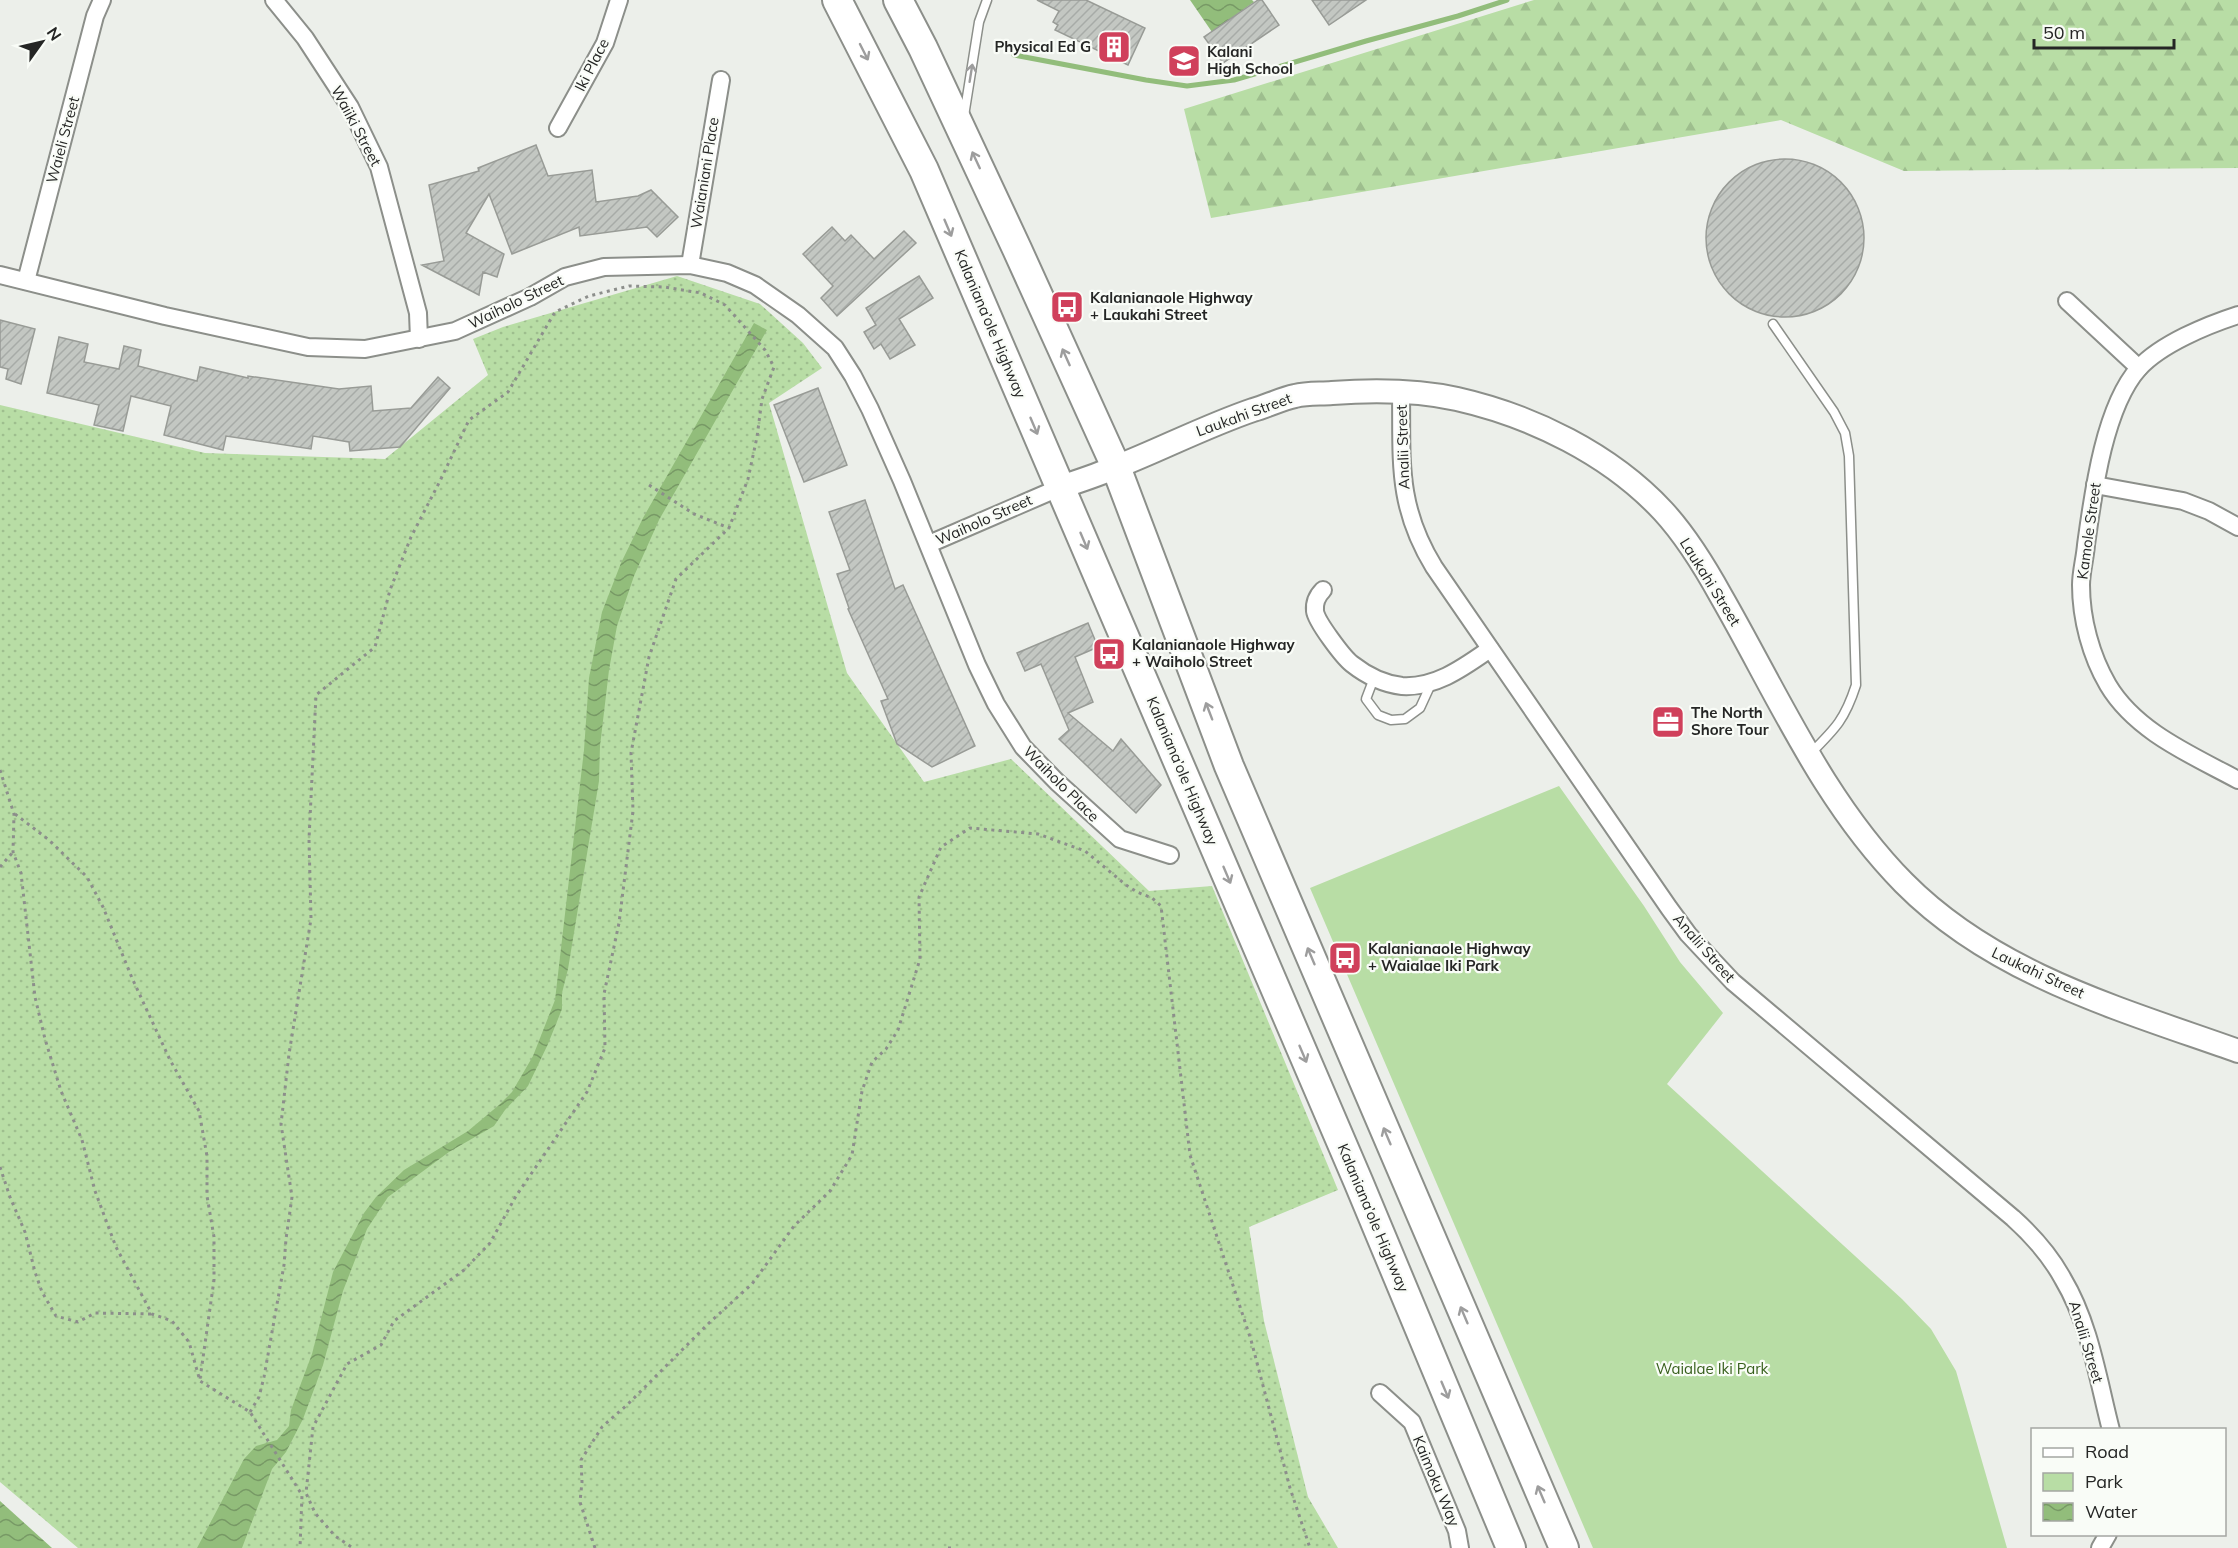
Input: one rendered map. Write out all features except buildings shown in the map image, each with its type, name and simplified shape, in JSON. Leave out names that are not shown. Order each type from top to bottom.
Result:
[{"type":"highway","name":"Kalaniana’ole Highway","points":[[837,0],[924,170],[1348,1159],[1511,1548]]},
{"type":"highway","points":[[898,0],[962,131],[1116,467],[1229,766],[1564,1548]]},
{"type":"street","name":"Waieli Street","points":[[26,281],[95,16],[102,0]]},
{"type":"street","name":"Waiiki Street","points":[[273,0],[305,38],[350,107],[379,168],[418,313],[419,339]]},
{"type":"street","name":"Iki Place","points":[[558,128],[605,43],[619,0]]},
{"type":"street","name":"Waianiani Place","points":[[690,265],[721,80]]},
{"type":"street","name":"Waiholo Street","points":[[0,275],[165,316],[308,347],[365,349],[455,332],[530,297],[565,277],[604,267],[690,265],[727,273],[755,285],[798,315],[835,348],[870,409],[929,544],[1060,487]]},
{"type":"street","points":[[2067,301],[2139,369]]},
{"type":"street","name":"Kamole Street","points":[[2238,315],[2200,329],[2158,354],[2139,369],[2121,398],[2109,427],[2095,485],[2081,584],[2086,630],[2100,670],[2117,698],[2141,723],[2166,740],[2238,780]]},
{"type":"street","name":"Laukahi Street","points":[[1060,487],[1116,467],[1222,421],[1296,396],[1358,391],[1401,391],[1457,399],[1522,419],[1572,441],[1621,474],[1663,511],[1695,554],[1721,595],[1809,756],[1850,821],[1906,885],[1942,918],[1994,954],[2055,983],[2238,1051]]},
{"type":"street","name":"Analii Street","points":[[1401,391],[1402,480],[1413,526],[1434,567],[1490,649],[1669,908],[1710,959],[1733,982],[2013,1218],[2050,1257],[2064,1280],[2082,1321],[2110,1428]]},
{"type":"street","points":[[2095,485],[2183,501],[2209,511],[2238,527]]},
{"type":"street","name":"Waiholo Place","points":[[929,544],[977,665],[996,704],[1023,747],[1057,782],[1120,839],[1170,855]]},
{"type":"street","points":[[1323,590],[1315,602],[1316,616],[1349,662],[1374,678],[1402,686],[1431,683],[1458,671],[1490,649]]},
{"type":"street","name":"Kaimoku Way","points":[[1380,1393],[1412,1422],[1457,1531],[1460,1548]]},
{"type":"lane","points":[[962,131],[979,22],[987,0]]},
{"type":"lane","points":[[1773,324],[1834,412],[1845,433],[1849,456],[1856,685],[1848,709],[1834,730],[1809,756]]},
{"type":"lane","points":[[1374,678],[1366,699],[1378,715],[1390,720],[1405,719],[1420,708],[1431,683]]},
{"type":"path","points":[[250,1412],[259,1397],[264,1377],[285,1265],[292,1197],[281,1124],[289,1054],[311,919],[309,838],[316,695],[375,647],[390,590],[411,537],[469,420],[508,392],[555,312],[589,296],[629,286],[663,287],[701,293],[714,298],[725,305],[765,350],[774,367],[762,399],[748,479],[729,528],[676,579],[649,657],[631,753],[633,811],[619,923],[604,994],[605,1048],[587,1092],[516,1196],[490,1243],[464,1270],[394,1321],[381,1345],[347,1364],[313,1427],[306,1493],[315,1513],[336,1536],[352,1548]]},
{"type":"path","points":[[649,485],[694,514],[729,528]]},
{"type":"path","points":[[0,770],[14,814],[14,852],[21,873],[35,997],[45,1039],[61,1091],[82,1140],[95,1191],[112,1236],[152,1314]]},
{"type":"path","points":[[14,814],[49,840],[87,877],[103,907],[132,978],[170,1060],[199,1111],[207,1156],[207,1196],[214,1237],[214,1280],[200,1381]]},
{"type":"path","points":[[595,1548],[580,1502],[581,1460],[602,1427],[752,1284],[794,1226],[830,1191],[852,1155],[862,1091],[872,1062],[886,1049],[898,1030],[920,959],[919,897],[941,847],[970,828],[1038,834],[1085,851],[1126,885],[1152,898],[1161,906],[1190,1155],[1251,1340],[1290,1488],[1310,1548]]},
{"type":"path","points":[[0,867],[14,852]]},
{"type":"path","points":[[0,1167],[25,1232],[42,1292],[56,1316],[78,1322],[95,1313],[152,1314],[172,1321],[189,1342],[200,1381],[250,1412],[302,1495],[300,1548]]},
{"type":"path","points":[[948,1548],[955,1548]]},
{"type":"green space","points":[[1534,0],[2238,0],[2238,168],[1904,171],[1781,120],[1211,218],[1184,109]]},
{"type":"green space","points":[[677,276],[760,304],[803,343],[822,368],[769,403],[847,673],[924,782],[1011,759],[1149,891],[1212,886],[1338,1190],[1249,1227],[1264,1321],[1308,1497],[1338,1548],[78,1548],[0,1482],[0,405],[205,453],[385,459],[488,375],[473,339],[503,327]]},
{"type":"green space","name":"Waialae Iki Park","points":[[1559,786],[1644,906],[1680,962],[1723,1013],[1667,1084],[1902,1299],[1931,1329],[1956,1371],[2007,1548],[1593,1548],[1310,888]]},
{"type":"water","points":[[1190,0],[1252,0],[1254,2],[1212,32]]},
{"type":"water","points":[[754,323],[767,330],[659,520],[634,576],[617,626],[600,746],[599,781],[562,993],[562,1009],[548,1044],[528,1086],[505,1110],[494,1126],[449,1152],[388,1197],[367,1229],[343,1291],[323,1365],[303,1419],[286,1452],[272,1469],[242,1548],[197,1548],[244,1459],[256,1446],[277,1440],[289,1426],[291,1410],[312,1354],[333,1272],[364,1213],[376,1197],[404,1170],[468,1131],[499,1105],[512,1092],[533,1056],[555,1000],[584,750],[589,678],[602,612],[621,563],[643,518]]},
{"type":"water","points":[[0,1501],[52,1548],[0,1548]]},
{"type":"waterway","points":[[1014,55],[1187,86],[1234,80],[1507,0]]},
{"type":"place","name":"Physical Ed G","points":[[1114,47]]},
{"type":"place","name":"Kalani High School","points":[[1184,61]]},
{"type":"place","name":"Kalanianaole Highway + Laukahi Street","points":[[1067,307]]},
{"type":"place","name":"Kalanianaole Highway + Waiholo Street","points":[[1109,654]]},
{"type":"place","name":"The North Shore Tour","points":[[1668,722]]},
{"type":"place","name":"Kalanianaole Highway + Waialae Iki Park","points":[[1345,958]]}]
